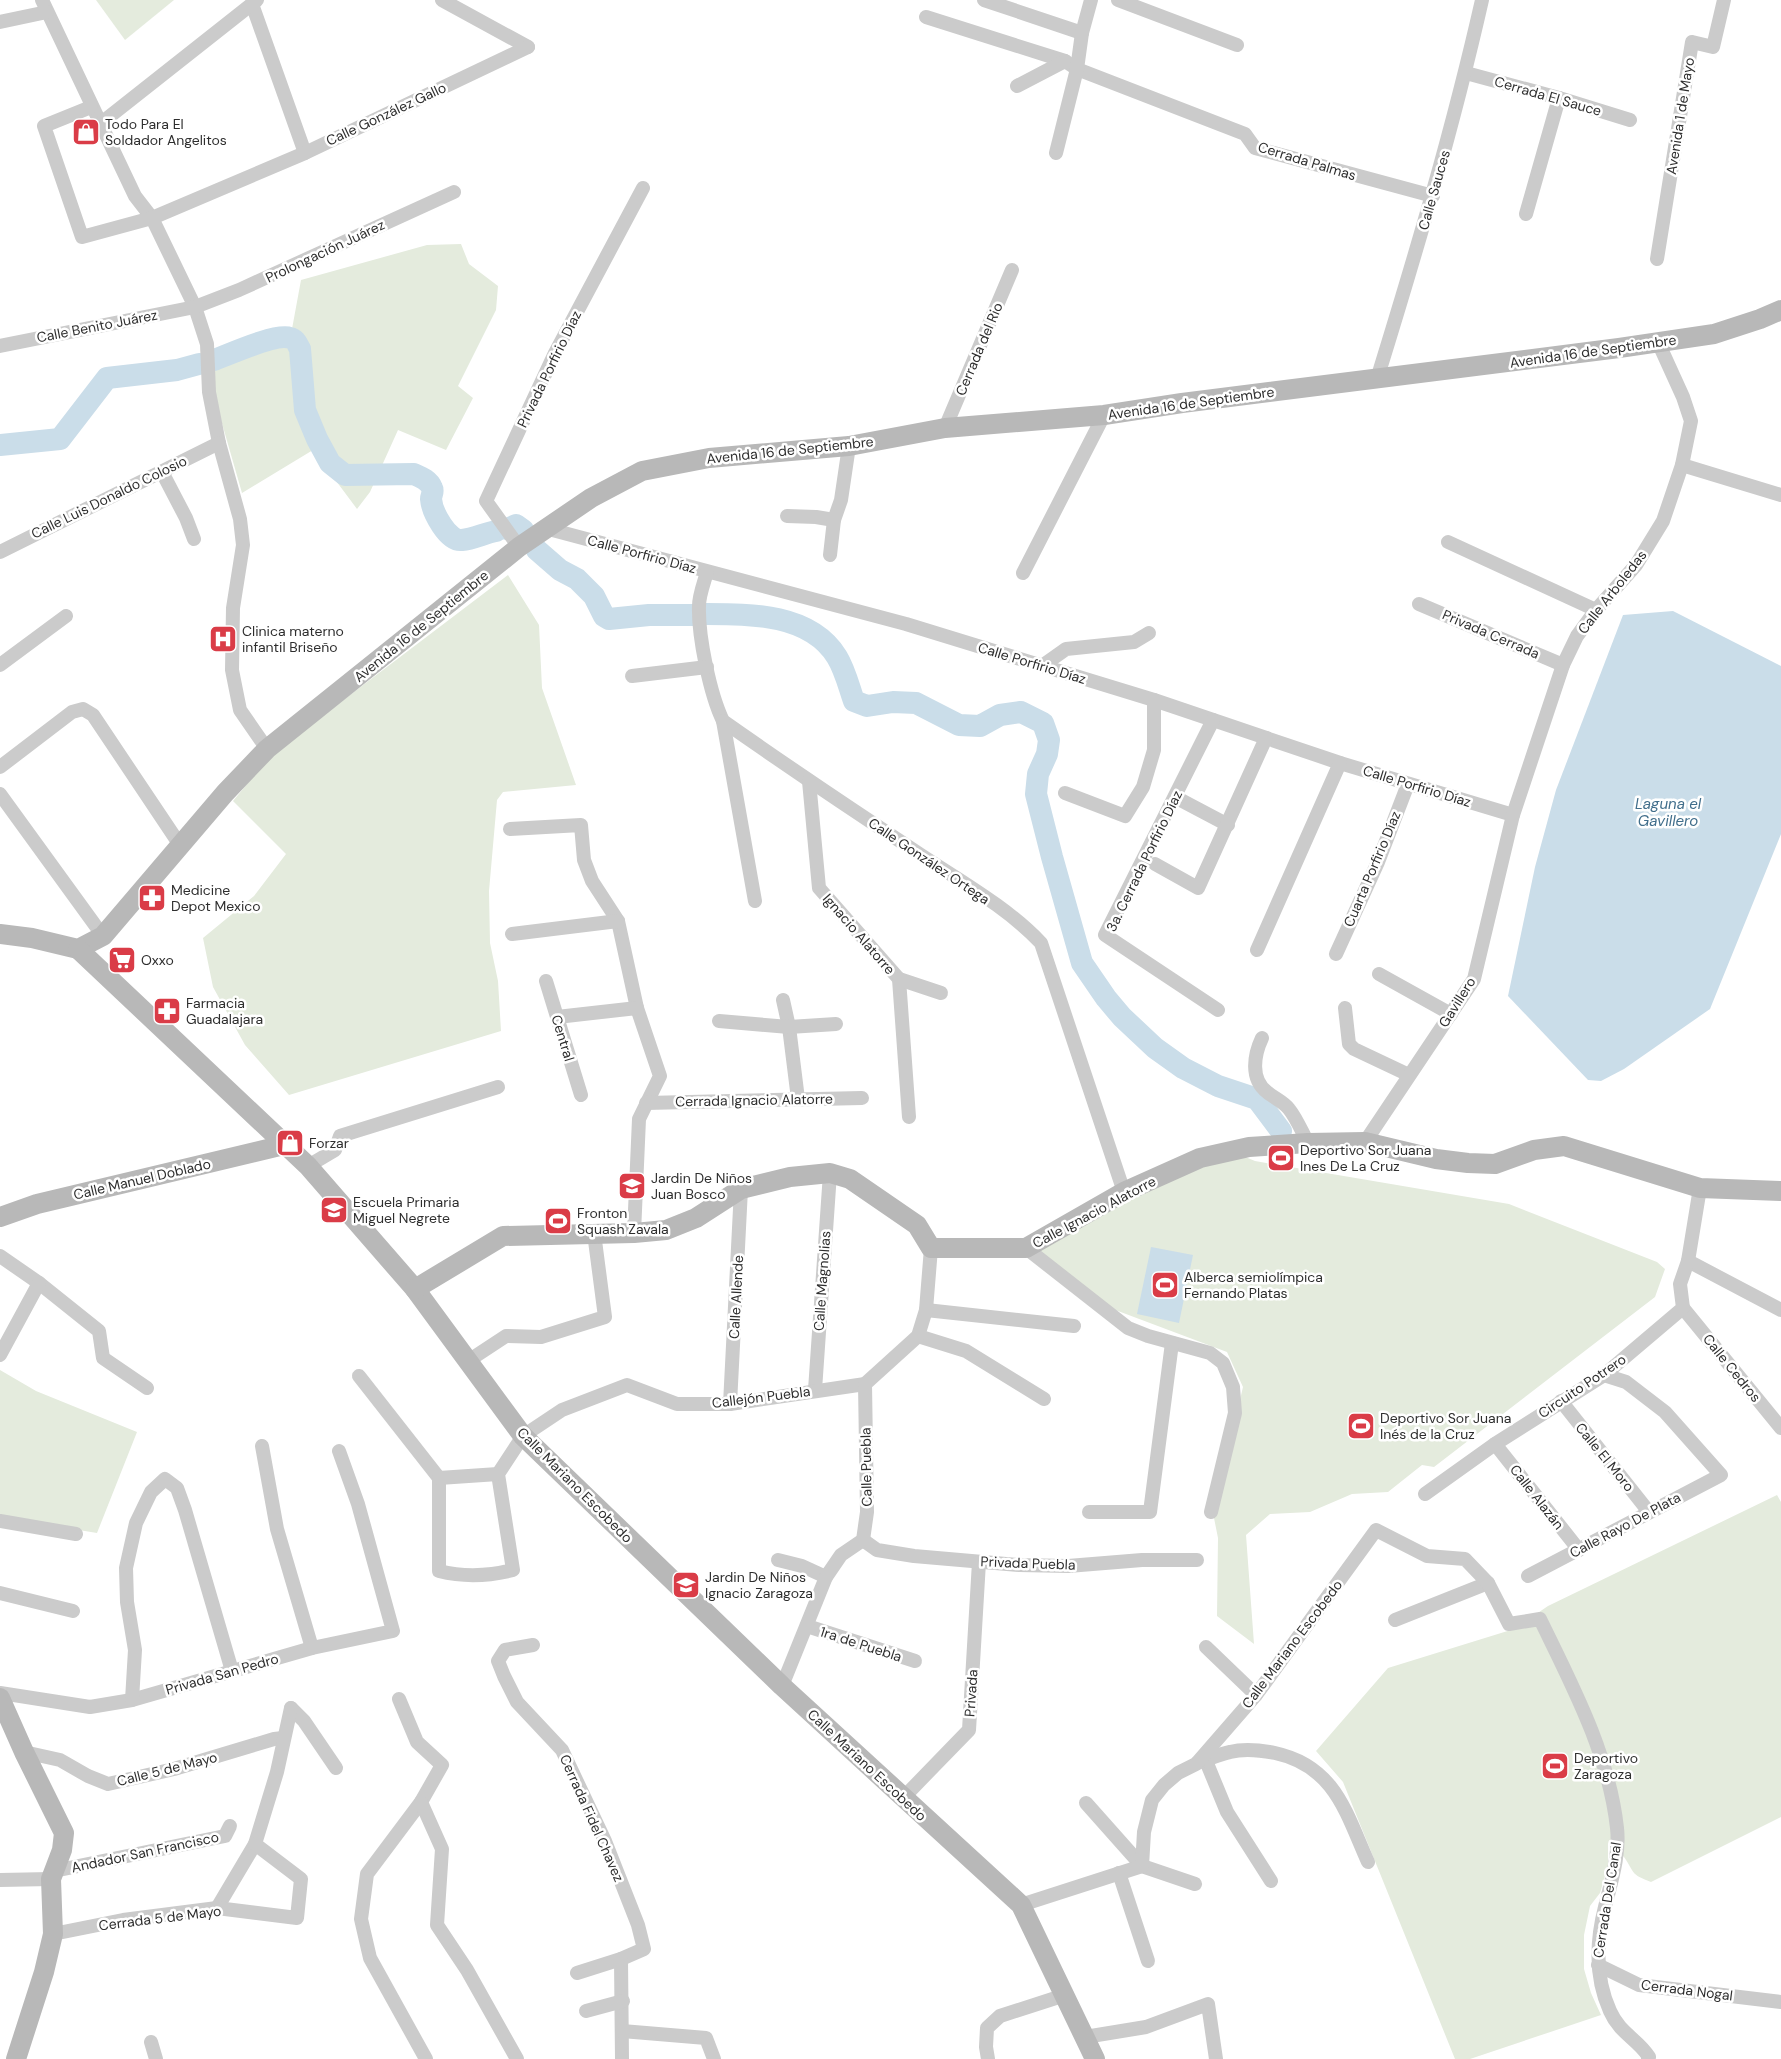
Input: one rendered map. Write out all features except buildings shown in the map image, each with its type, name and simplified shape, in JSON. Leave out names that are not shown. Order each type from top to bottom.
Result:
[{"type":"street","name":"Calle González Gallo","points":[[91,107],[44,126],[82,237],[152,218],[305,153],[528,47],[442,0]]},
{"type":"street","points":[[984,0],[1082,33]]},
{"type":"street","points":[[1056,152],[1071,65],[1091,0]]},
{"type":"street","points":[[1118,0],[1237,45]]},
{"type":"street","name":"Calle Sauces","points":[[1377,378],[1433,196],[1466,73],[1482,0]]},
{"type":"street","name":"Avenida 1 de Mayo","points":[[1657,259],[1692,42],[1714,47],[1724,0]]},
{"type":"street","points":[[100,124],[254,2],[305,153]]},
{"type":"street","points":[[0,22],[44,6],[134,196],[152,218],[195,307],[207,344],[209,392],[219,443],[234,492],[243,545],[234,608],[232,670],[240,710],[267,749]]},
{"type":"street","name":"Cerrada Palmas","points":[[926,17],[1071,65],[1245,134],[1255,148],[1433,196]]},
{"type":"street","points":[[1018,86],[1071,65]]},
{"type":"street","name":"Cerrada El Sauce","points":[[1466,73],[1630,120]]},
{"type":"street","points":[[1526,214],[1558,98]]},
{"type":"street","name":"Privada Porfirio Díaz","points":[[519,547],[486,501],[555,354],[643,188]]},
{"type":"street","name":"Prolongación Juárez","points":[[195,307],[238,290],[454,192]]},
{"type":"street","name":"Cerrada del Rio","points":[[945,428],[1012,270]]},
{"type":"street","name":"Calle Benito Juárez","points":[[0,346],[195,307]]},
{"type":"street","name":"Avenida 16 de Septiembre","points":[[78,949],[103,936],[180,845],[267,749],[519,547],[591,498],[642,471],[709,458],[849,446],[945,428],[1104,414],[1658,342],[1714,334],[1781,310]]},
{"type":"street","name":"Calle Arboledas","points":[[1513,815],[1563,665],[1577,636],[1596,610],[1636,565],[1663,521],[1682,465],[1691,421],[1683,397],[1658,342]]},
{"type":"street","points":[[1023,573],[1104,414]]},
{"type":"street","name":"Calle Luis Donaldo Colosio","points":[[0,552],[219,443]]},
{"type":"street","points":[[830,555],[834,520],[841,500],[849,446]]},
{"type":"street","points":[[1682,465],[1781,495]]},
{"type":"street","points":[[162,472],[186,518],[194,539]]},
{"type":"street","points":[[787,516],[834,520]]},
{"type":"street","name":"Calle Porfirio Díaz","points":[[545,528],[906,624],[1154,700],[1340,763],[1513,815]]},
{"type":"street","points":[[1448,542],[1596,610]]},
{"type":"street","points":[[707,572],[699,605],[701,633],[707,667],[719,713],[723,721],[755,901]]},
{"type":"street","name":"Privada Cerrada","points":[[1419,604],[1563,665]]},
{"type":"street","points":[[0,665],[66,616]]},
{"type":"street","points":[[1042,666],[1066,649],[1134,642],[1149,633]]},
{"type":"street","points":[[632,676],[707,667]]},
{"type":"street","points":[[1065,793],[1125,816],[1143,787],[1154,750],[1154,700]]},
{"type":"street","points":[[0,767],[72,712],[83,709],[93,715],[180,845]]},
{"type":"street","name":"3a. Cerrada Porfirio Díaz","points":[[1212,720],[1105,935],[1218,1010]]},
{"type":"street","name":"Calle González Ortega","points":[[723,721],[809,781],[996,905],[1023,924],[1041,943],[1124,1192]]},
{"type":"street","points":[[1154,864],[1198,888],[1266,738]]},
{"type":"street","points":[[1257,950],[1340,763]]},
{"type":"street","name":"Ignacio Alatorre","points":[[809,781],[819,888],[899,979],[909,1117]]},
{"type":"street","name":"Cuarta Porfirio Díaz","points":[[1336,954],[1378,862],[1408,784]]},
{"type":"street","points":[[0,794],[103,936]]},
{"type":"street","points":[[1175,797],[1228,825]]},
{"type":"street","name":"Gavillero","points":[[1365,1142],[1474,979],[1513,815]]},
{"type":"street","points":[[510,829],[581,825],[580,837],[592,881],[618,921],[637,1008],[660,1076],[639,1119],[634,1233]]},
{"type":"street","points":[[512,934],[618,921]]},
{"type":"street","points":[[0,934],[32,938],[78,949]]},
{"type":"street","name":"Calle Mariano Escobedo","points":[[78,949],[308,1166],[415,1289],[523,1436],[782,1686],[1021,1905],[1095,2059]]},
{"type":"street","points":[[1379,974],[1451,1014]]},
{"type":"street","points":[[899,979],[941,993]]},
{"type":"street","name":"Central","points":[[546,981],[581,1096]]},
{"type":"street","points":[[783,1000],[789,1027],[798,1099]]},
{"type":"street","points":[[557,1017],[637,1008]]},
{"type":"street","points":[[1345,1008],[1349,1044],[1354,1049],[1410,1075]]},
{"type":"street","points":[[719,1021],[789,1027],[836,1024]]},
{"type":"street","points":[[1262,1038],[1254,1060],[1256,1074],[1264,1091],[1288,1107],[1308,1143]]},
{"type":"street","points":[[308,1166],[335,1150],[340,1136],[498,1087]]},
{"type":"street","name":"Cerrada Ignacio Alatorre","points":[[646,1103],[862,1098]]},
{"type":"street","name":"Calle Ignacio Alatorre","points":[[931,1248],[1026,1248],[1124,1192],[1200,1158],[1249,1147],[1308,1143],[1365,1142],[1436,1159],[1495,1164],[1534,1150],[1564,1146],[1700,1188],[1781,1191]]},
{"type":"street","name":"Calle Manuel Doblado","points":[[0,1217],[36,1204],[284,1145]]},
{"type":"street","points":[[415,1289],[503,1236],[634,1233],[666,1230],[696,1218],[741,1189],[790,1177],[830,1172],[850,1178],[917,1225],[931,1248],[926,1310],[918,1336],[866,1384]]},
{"type":"street","name":"Calle Magnolias","points":[[815,1390],[830,1172]]},
{"type":"street","points":[[1683,1308],[1680,1284],[1688,1261],[1700,1188]]},
{"type":"street","name":"Calle Allende","points":[[730,1404],[741,1189]]},
{"type":"street","points":[[468,1361],[506,1336],[542,1337],[605,1317],[594,1233]]},
{"type":"street","points":[[1026,1248],[1128,1328],[1172,1343],[1210,1353],[1223,1363],[1233,1387],[1235,1412],[1211,1512]]},
{"type":"street","points":[[0,1256],[40,1282],[99,1331],[103,1358],[147,1388]]},
{"type":"street","points":[[1688,1261],[1781,1310]]},
{"type":"street","points":[[0,1355],[40,1282]]},
{"type":"street","name":"Circuito Potrero","points":[[1425,1494],[1495,1444],[1604,1375],[1683,1308]]},
{"type":"street","name":"Calle Cedros","points":[[1683,1308],[1781,1428]]},
{"type":"street","points":[[926,1310],[1074,1326]]},
{"type":"street","points":[[918,1336],[966,1351],[1044,1399]]},
{"type":"street","points":[[1089,1512],[1150,1512],[1172,1343]]},
{"type":"street","name":"Calle Rayo De Plata","points":[[1528,1576],[1721,1475],[1665,1412],[1626,1382],[1604,1375]]},
{"type":"street","points":[[359,1376],[439,1478],[439,1571],[454,1575],[498,1574],[513,1570],[498,1474],[523,1436]]},
{"type":"street","name":"Callejón Puebla","points":[[523,1436],[562,1410],[627,1385],[677,1404],[730,1404],[866,1384]]},
{"type":"street","name":"Calle Puebla","points":[[863,1540],[867,1512],[866,1384]]},
{"type":"street","name":"Calle El Moro","points":[[1560,1402],[1648,1512]]},
{"type":"street","name":"Calle Alazán","points":[[1495,1444],[1579,1550]]},
{"type":"street","points":[[262,1446],[277,1529],[312,1648]]},
{"type":"street","name":"Privada San Pedro","points":[[0,1693],[90,1707],[132,1700],[312,1648],[393,1631],[358,1504],[339,1451]]},
{"type":"street","points":[[439,1478],[498,1474]]},
{"type":"street","points":[[132,1700],[135,1650],[127,1602],[126,1568],[136,1523],[151,1492],[164,1479],[177,1488],[186,1510],[232,1671]]},
{"type":"street","points":[[0,1521],[76,1534]]},
{"type":"street","name":"Calle Mariano Escobedo","points":[[1142,1866],[1144,1832],[1152,1800],[1164,1785],[1178,1774],[1201,1762],[1256,1695],[1376,1530],[1427,1556],[1465,1559],[1488,1583],[1509,1624]]},
{"type":"street","points":[[782,1686],[826,1577],[841,1555],[863,1540]]},
{"type":"street","name":"Privada Puebla","points":[[863,1540],[877,1550],[914,1556],[979,1562],[1068,1566],[1142,1560],[1197,1560]]},
{"type":"street","points":[[778,1560],[802,1566],[826,1577]]},
{"type":"street","name":"Privada","points":[[903,1798],[969,1730],[979,1562]]},
{"type":"street","points":[[1395,1620],[1488,1583]]},
{"type":"street","points":[[0,1593],[73,1611]]},
{"type":"street","name":"Cerrada Del Canal","points":[[1509,1624],[1540,1619],[1580,1704],[1612,1793],[1618,1831],[1614,1876],[1604,1908],[1598,1944],[1598,1965],[1610,2012],[1620,2029],[1644,2048],[1649,2057],[1648,2059]]},
{"type":"street","name":"1ra de Puebla","points":[[807,1626],[914,1661]]},
{"type":"street","name":"Cerrada Fidel Chavez","points":[[532,1645],[505,1650],[498,1661],[517,1702],[562,1750],[606,1841],[638,1925],[644,1949],[621,1959],[577,1973]]},
{"type":"street","points":[[1206,1647],[1256,1695]]},
{"type":"street","points":[[0,1698],[64,1833],[62,1850],[52,1875],[53,1934],[44,1972],[16,2059]]},
{"type":"street","points":[[399,1699],[417,1742],[442,1765],[421,1802],[367,1874],[361,1919],[370,1958],[426,2059]]},
{"type":"street","points":[[217,1908],[255,1844],[277,1772],[291,1708],[304,1721],[336,1768]]},
{"type":"street","name":"Calle 5 de Mayo","points":[[24,1752],[60,1760],[88,1776],[108,1784],[174,1769],[274,1739],[283,1738]]},
{"type":"street","points":[[1271,1881],[1227,1812],[1201,1762],[1230,1752],[1255,1749],[1282,1755],[1311,1767],[1324,1778],[1339,1798],[1368,1862]]},
{"type":"street","points":[[421,1802],[442,1849],[437,1925],[467,1970],[517,2059]]},
{"type":"street","points":[[1086,1803],[1142,1866],[1195,1884]]},
{"type":"street","name":"Andador San Francisco","points":[[52,1875],[225,1836],[230,1826]]},
{"type":"street","name":"Cerrada 5 de Mayo","points":[[53,1934],[123,1920],[217,1908],[297,1918],[301,1879],[255,1844]]},
{"type":"street","points":[[1021,1905],[1142,1866]]},
{"type":"street","points":[[1118,1873],[1148,1961]]},
{"type":"street","points":[[0,1880],[52,1875]]},
{"type":"street","points":[[621,1959],[623,2001],[622,2059]]},
{"type":"street","name":"Cerrada Nogal","points":[[1598,1965],[1639,1985],[1781,2002]]},
{"type":"street","points":[[988,2059],[986,2047],[987,2028],[1000,2016],[1065,1995]]},
{"type":"street","points":[[586,2011],[623,2001]]},
{"type":"street","points":[[1085,2037],[1146,2027],[1208,2004],[1216,2059]]},
{"type":"street","points":[[622,2031],[706,2038],[714,2059]]},
{"type":"street","points":[[151,2042],[156,2059]]},
{"type":"shaded area","points":[[96,0],[174,0],[125,40]]},
{"type":"shaded area","points":[[461,244],[469,264],[498,286],[496,310],[458,386],[473,398],[446,450],[398,430],[370,492],[357,509],[313,450],[242,493],[215,399],[213,353],[292,329],[301,280],[427,245]]},
{"type":"shaded area","points":[[508,575],[539,625],[542,688],[576,785],[503,792],[497,800],[489,891],[490,943],[498,981],[501,1031],[289,1095],[245,1045],[213,987],[203,938],[254,896],[286,854],[233,801],[271,755]]},
{"type":"shaded area","name":"Deportivo Sor Juana Inés de la Cruz","points":[[1238,1154],[1255,1161],[1509,1204],[1657,1262],[1665,1269],[1655,1297],[1434,1467],[1422,1465],[1388,1492],[1352,1494],[1310,1512],[1270,1514],[1246,1535],[1254,1644],[1217,1616],[1218,1538],[1213,1513],[1243,1387],[1227,1352],[1110,1308],[1030,1248],[1130,1194]]},
{"type":"shaded area","points":[[0,1370],[36,1391],[137,1432],[97,1533],[0,1517]]},
{"type":"shaded area","name":"Deportivo Zaragoza","points":[[1777,1495],[1781,1502],[1781,1817],[1651,1882],[1636,1875],[1622,1855],[1608,1843],[1608,1866],[1600,1893],[1590,1906],[1584,1935],[1584,1969],[1591,1993],[1601,2015],[1470,2059],[1455,2059],[1343,1782],[1316,1751],[1388,1668],[1514,1629],[1548,1606]]},
{"type":"water","name":"Laguna el Gavillero","points":[[1673,611],[1781,666],[1781,834],[1710,1009],[1624,1069],[1601,1081],[1588,1080],[1508,996],[1535,867],[1556,790],[1623,615]]},
{"type":"water","name":"Alberca semiolímpica Fernando Platas","points":[[1151,1247],[1193,1255],[1179,1323],[1137,1314]]},
{"type":"waterway","points":[[214,360],[274,338],[294,339],[300,349],[305,410],[317,439],[330,463],[345,475],[414,474],[424,479],[433,489],[431,499],[434,511],[446,531],[457,539],[462,540],[496,531]]},
{"type":"waterway","points":[[0,445],[60,439],[107,378],[177,370],[199,364]]},
{"type":"waterway","points":[[507,529],[516,525],[523,530]]},
{"type":"waterway","points":[[537,550],[560,570],[577,579],[594,596],[604,616],[609,619],[649,615],[693,615]]},
{"type":"waterway","points":[[703,614],[758,616],[777,619],[795,624],[811,632],[825,643],[837,657],[845,673],[854,701],[867,706],[893,702],[916,703],[959,725],[980,726],[1000,715],[1021,712],[1043,723],[1049,740],[1047,754],[1038,774],[1036,794],[1082,963],[1106,998],[1122,1017],[1155,1048],[1183,1068],[1218,1086],[1257,1099],[1281,1131]]},
{"type":"place","name":"Todo Para El Soldador Angelitos","points":[[86,132]]},
{"type":"place","name":"Clinica materno infantil Briseño","points":[[223,639]]},
{"type":"place","name":"Medicine Depot Mexico","points":[[152,898]]},
{"type":"place","name":"Oxxo","points":[[122,960]]},
{"type":"place","name":"Farmacia Guadalajara","points":[[167,1011]]},
{"type":"place","name":"Forzar","points":[[290,1143]]},
{"type":"place","name":"Deportivo Sor Juana Ines De La Cruz","points":[[1281,1158]]},
{"type":"place","name":"Jardin De Niños Juan Bosco","points":[[632,1186]]},
{"type":"place","name":"Escuela Primaria Miguel Negrete","points":[[334,1210]]},
{"type":"place","name":"Fronton Squash Zavala","points":[[558,1221]]},
{"type":"place","name":"Alberca semiolímpica Fernando Platas","points":[[1165,1285]]},
{"type":"place","name":"Deportivo Sor Juana Inés de la Cruz","points":[[1361,1426]]},
{"type":"place","name":"Jardin De Niños Ignacio Zaragoza","points":[[686,1585]]},
{"type":"place","name":"Deportivo Zaragoza","points":[[1555,1766]]}]
